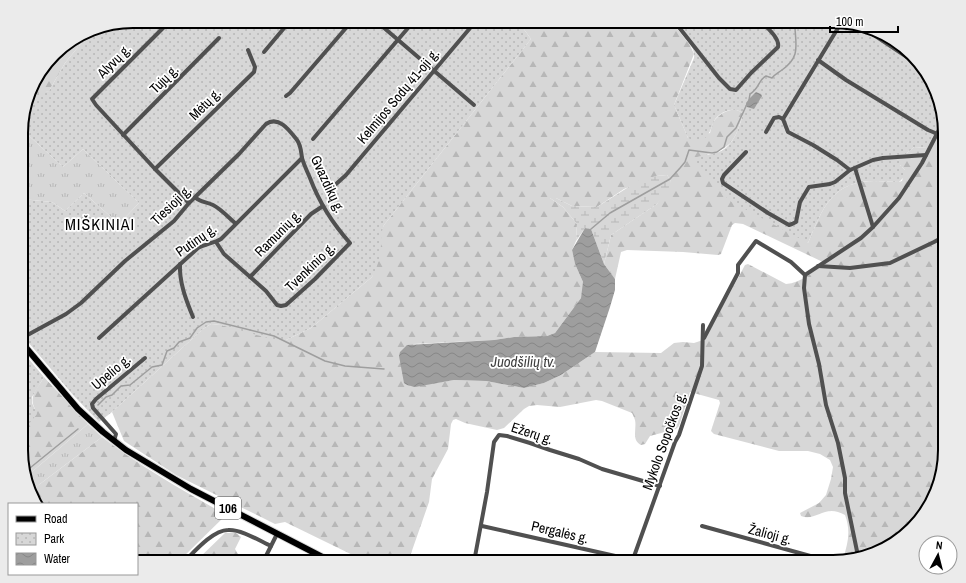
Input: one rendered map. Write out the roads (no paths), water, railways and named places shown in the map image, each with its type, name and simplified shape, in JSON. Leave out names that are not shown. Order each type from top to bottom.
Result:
[{"type":"main road","name":"106","points":[[28,350],[78,408],[126,450],[190,489],[318,555]]},
{"type":"street","name":"Alyvų g.","points":[[123,135],[92,99],[163,28]]},
{"type":"street","points":[[264,52],[284,28]]},
{"type":"street","points":[[286,96],[346,28]]},
{"type":"street","points":[[384,28],[474,105]]},
{"type":"street","points":[[313,139],[408,28]]},
{"type":"street","name":"Kelmijos Sodų 41-oji g.","points":[[335,185],[346,175],[470,28]]},
{"type":"street","points":[[680,28],[719,78],[730,89],[736,90],[750,72],[779,45],[777,40],[767,28]]},
{"type":"street","points":[[783,119],[838,28]]},
{"type":"street","name":"Tujų g.","points":[[123,135],[219,38]]},
{"type":"street","name":"Mėtų g.","points":[[155,169],[254,72],[255,67],[248,50]]},
{"type":"street","points":[[805,275],[861,238],[873,227],[899,198],[922,163],[937,134],[846,80],[818,60]]},
{"type":"street","points":[[766,132],[774,118],[779,117],[783,119]]},
{"type":"street","points":[[783,119],[787,130],[791,134],[819,148],[850,170]]},
{"type":"street","name":"Gvazdikų g.","points":[[271,121],[280,122],[299,142],[302,158],[310,180],[323,206],[338,230],[350,243]]},
{"type":"street","name":"Tiesioji g.","points":[[28,335],[75,308],[125,261],[174,221],[189,203],[196,198],[239,154],[266,124],[271,121]]},
{"type":"street","points":[[123,135],[189,203]]},
{"type":"street","points":[[746,152],[724,175],[722,180],[723,183],[768,213],[789,224],[796,222],[800,202],[810,187],[830,184],[835,182],[850,170],[883,158],[926,155]]},
{"type":"street","name":"Putinų g.","points":[[99,338],[198,248],[221,239],[302,158]]},
{"type":"street","points":[[855,168],[873,227]]},
{"type":"street","points":[[196,198],[217,207],[236,223]]},
{"type":"street","name":"Ramunių g.","points":[[250,277],[311,214],[323,206]]},
{"type":"street","points":[[818,266],[850,268],[890,263],[938,240]]},
{"type":"street","points":[[703,340],[738,273],[738,265],[756,241],[791,262],[805,275]]},
{"type":"street","name":"Tvenkinio g.","points":[[216,242],[224,254],[266,291],[277,305],[284,306],[315,279],[350,243]]},
{"type":"street","points":[[180,264],[180,273],[186,300],[193,317]]},
{"type":"street","points":[[805,275],[804,288],[809,324],[819,364],[826,405],[838,443],[845,478],[845,493],[857,552]]},
{"type":"street","name":"Mykolo Sopočkos g.","points":[[634,555],[660,486],[674,442],[679,435],[702,366],[703,325]]},
{"type":"street","name":"Upelio g.","points":[[114,441],[116,434],[93,408],[92,404],[145,358]]},
{"type":"street","name":"Ežerų g.","points":[[476,555],[482,526],[493,447],[495,439],[499,435],[530,442],[579,459],[602,469],[660,486]]},
{"type":"street","name":"Pergalės g.","points":[[482,526],[606,555]]},
{"type":"street","name":"Žalioji g.","points":[[702,526],[807,555]]},
{"type":"street","points":[[191,555],[211,536],[222,530],[239,532],[271,546]]},
{"type":"street","points":[[266,555],[277,534]]},
{"type":"water","points":[[756,92],[762,96],[754,109],[747,107],[746,103]]},
{"type":"water","name":"Juodšilių tv.","points":[[585,228],[591,229],[604,264],[615,279],[615,290],[595,352],[561,375],[544,383],[524,388],[486,381],[454,380],[415,387],[404,383],[399,356],[400,352],[407,345],[547,336],[555,333],[581,298],[583,282],[575,264],[572,250]]},
{"type":"waterway","points":[[749,100],[750,94],[756,89],[763,78],[766,76],[772,78],[792,61],[796,51],[795,28]]},
{"type":"waterway","points":[[591,229],[610,213],[670,179],[685,162],[689,150],[712,153],[717,152],[724,147],[727,137],[736,128],[747,104]]},
{"type":"waterway","points":[[98,405],[106,397],[112,395],[121,386],[130,385],[152,367],[162,365],[167,351],[174,348],[179,342],[190,338],[197,328],[206,322],[214,321],[274,336],[325,361],[345,366],[384,369]]},
{"type":"waterway","points":[[30,468],[78,429]]},
{"type":"district","name":"MIŠKINIAI","points":[[100,224]]}]
